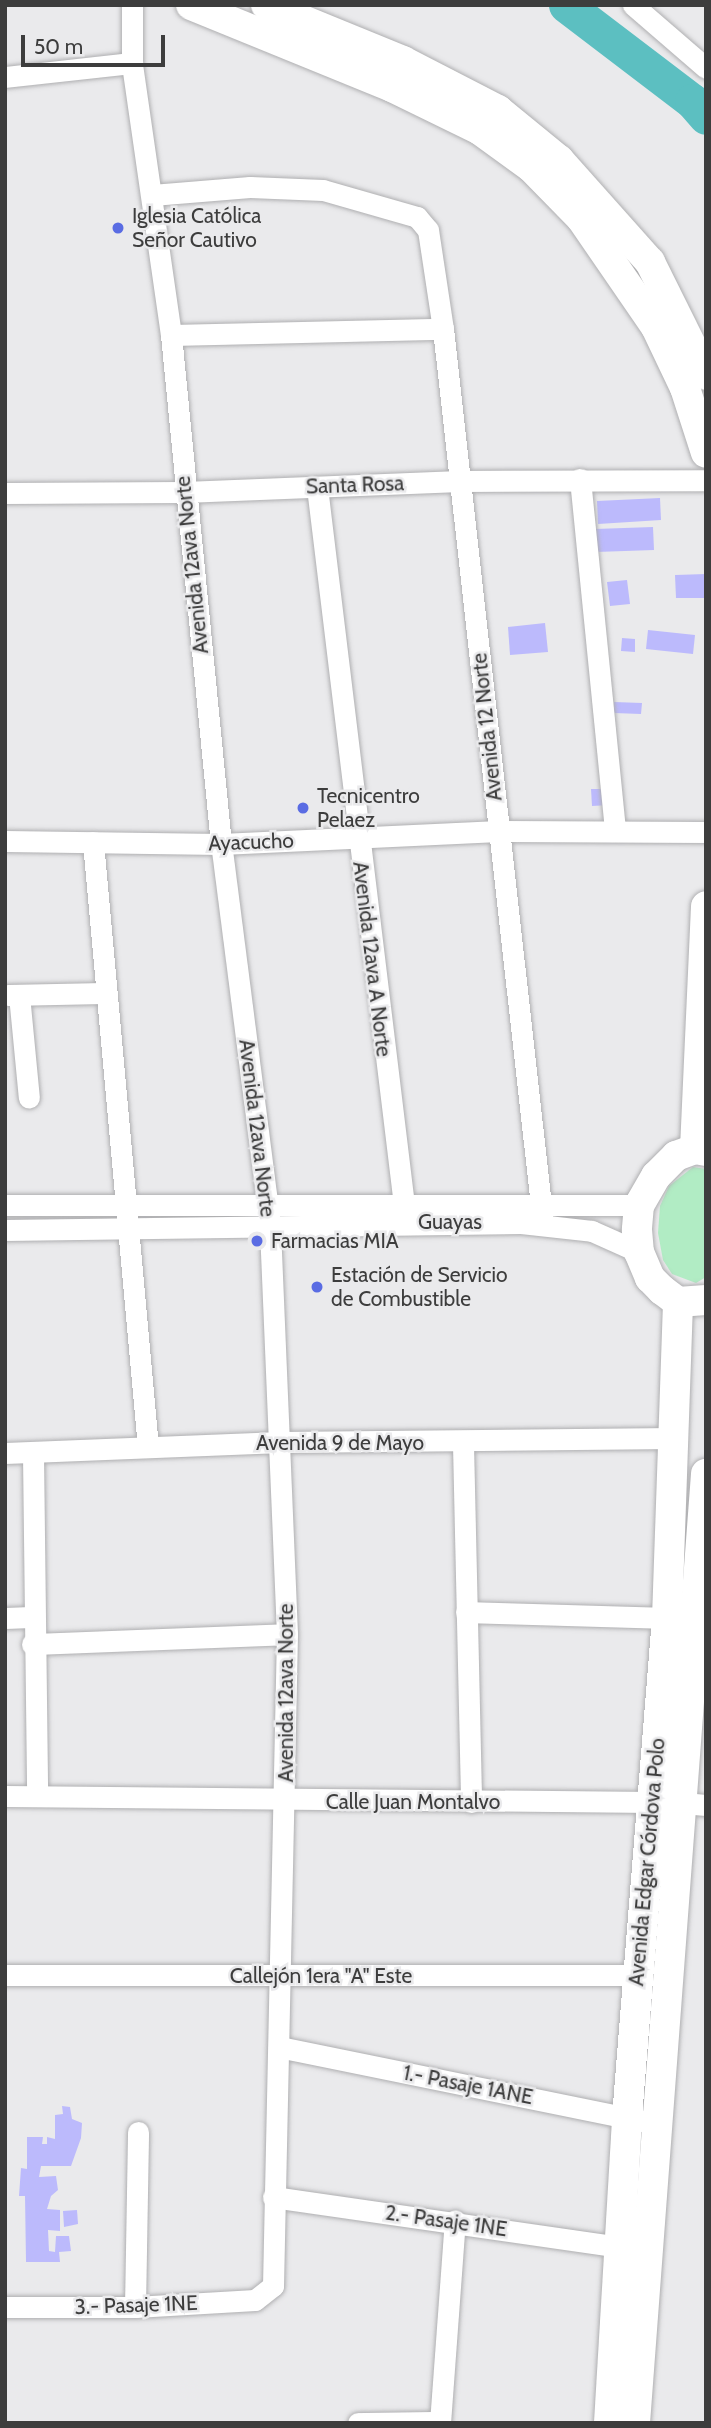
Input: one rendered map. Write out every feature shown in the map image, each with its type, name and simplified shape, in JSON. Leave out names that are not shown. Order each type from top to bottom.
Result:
[{"type":"main road","points":[[191,5],[391,87],[480,130],[531,167],[581,218],[656,327],[685,388],[706,453]]},
{"type":"main road","points":[[266,5],[403,61],[498,110],[559,160],[650,262],[706,375]]},
{"type":"main road","points":[[692,1301],[650,1278],[639,1252],[639,1205],[656,1176],[676,1156],[700,1150],[706,906]]},
{"type":"main road","name":"Avenida Edgar Córdova Polo","points":[[609,2423],[637,1975],[667,1618],[674,1438],[692,1301]]},
{"type":"main road","name":"Avenida Edgar Córdova Polo","points":[[635,2423],[656,2124],[695,1804],[706,1474]]},
{"type":"street","name":"Avenida 12ava Norte","points":[[132,5],[132,63],[171,335],[184,492],[221,845],[268,1215],[281,1442],[287,1634],[287,1802],[278,1976],[279,2047],[273,2197],[273,2286],[266,2296]]},
{"type":"street","points":[[633,5],[706,68]]},
{"type":"street","points":[[5,77],[132,63]]},
{"type":"street","name":"Avenida 12 Norte","points":[[152,195],[250,187],[323,190],[417,217],[428,230],[443,329],[543,1214]]},
{"type":"street","points":[[171,335],[443,329]]},
{"type":"street","points":[[580,479],[615,829]]},
{"type":"street","name":"Santa Rosa","points":[[5,493],[184,492],[460,481],[706,480]]},
{"type":"street","name":"Avenida 12ava A Norte","points":[[317,487],[402,1214]]},
{"type":"street","name":"Ayacucho","points":[[5,841],[221,845],[499,831],[615,829],[706,832]]},
{"type":"street","points":[[93,842],[123,1207],[148,1447]]},
{"type":"street","points":[[29,1098],[12,995],[104,993]]},
{"type":"street","name":"Guayas","points":[[5,1205],[123,1207],[268,1215],[543,1214],[639,1205]]},
{"type":"street","name":"Guayas","points":[[543,1214],[592,1231],[639,1252]]},
{"type":"street","name":"Guayas","points":[[5,1230],[125,1229],[268,1215]]},
{"type":"street","name":"Avenida 9 de Mayo","points":[[5,1453],[33,1454],[281,1442],[463,1444],[674,1438]]},
{"type":"street","points":[[463,1444],[471,1802]]},
{"type":"street","points":[[33,1454],[31,1617],[37,1797]]},
{"type":"street","points":[[466,1612],[667,1618]]},
{"type":"street","points":[[5,1618],[31,1617]]},
{"type":"street","points":[[32,1644],[287,1634]]},
{"type":"street","name":"Calle Juan Montalvo","points":[[5,1796],[287,1802],[653,1802]]},
{"type":"street","name":"Callejón 1era \"A\" Este","points":[[5,1975],[637,1975]]},
{"type":"street","name":"1.- Pasaje 1ANE","points":[[279,2047],[656,2124]]},
{"type":"street","points":[[135,2307],[138,2132]]},
{"type":"street","name":"2.- Pasaje 1NE","points":[[273,2197],[455,2221],[619,2248]]},
{"type":"street","points":[[358,2423],[440,2422],[455,2221]]},
{"type":"street","name":"3.- Pasaje 1NE","points":[[5,2307],[135,2307],[255,2301],[266,2296]]},
{"type":"green space","points":[[693,1167],[706,1169],[706,1277],[696,1283],[672,1274],[663,1260],[658,1233],[660,1206],[669,1186]]},
{"type":"building","points":[[660,498],[661,520],[598,524],[597,501]]},
{"type":"building","points":[[653,527],[654,550],[596,552],[595,529]]},
{"type":"building","points":[[706,574],[706,598],[676,598],[675,575]]},
{"type":"building","points":[[627,580],[630,604],[610,606],[607,582]]},
{"type":"building","points":[[545,623],[548,652],[510,655],[508,627]]},
{"type":"building","points":[[648,630],[695,635],[693,654],[646,649]]},
{"type":"building","points":[[622,638],[635,639],[635,652],[621,651]]},
{"type":"building","points":[[614,702],[642,703],[641,714],[614,713]]},
{"type":"building","points":[[591,789],[609,789],[609,805],[592,806]]},
{"type":"building","points":[[62,2106],[70,2107],[72,2119],[82,2123],[81,2138],[71,2166],[41,2166],[39,2177],[56,2176],[58,2190],[51,2196],[47,2209],[60,2210],[60,2231],[48,2230],[49,2251],[55,2252],[56,2236],[69,2236],[71,2251],[59,2252],[60,2262],[26,2262],[25,2196],[19,2196],[21,2168],[27,2169],[27,2137],[43,2137],[42,2144],[47,2144],[47,2137],[55,2139],[55,2115],[63,2114]]},
{"type":"building","points":[[77,2210],[78,2224],[64,2227],[63,2211]]},
{"type":"waterway","points":[[566,5],[692,101],[706,117]]},
{"type":"place","name":"Iglesia Católica Señor Cautivo","points":[[118,228]]},
{"type":"place","name":"Tecnicentro Pelaez","points":[[303,808]]},
{"type":"place","name":"Farmacias MIA","points":[[257,1241]]},
{"type":"place","name":"Estación de Servicio de Combustible","points":[[317,1287]]}]
